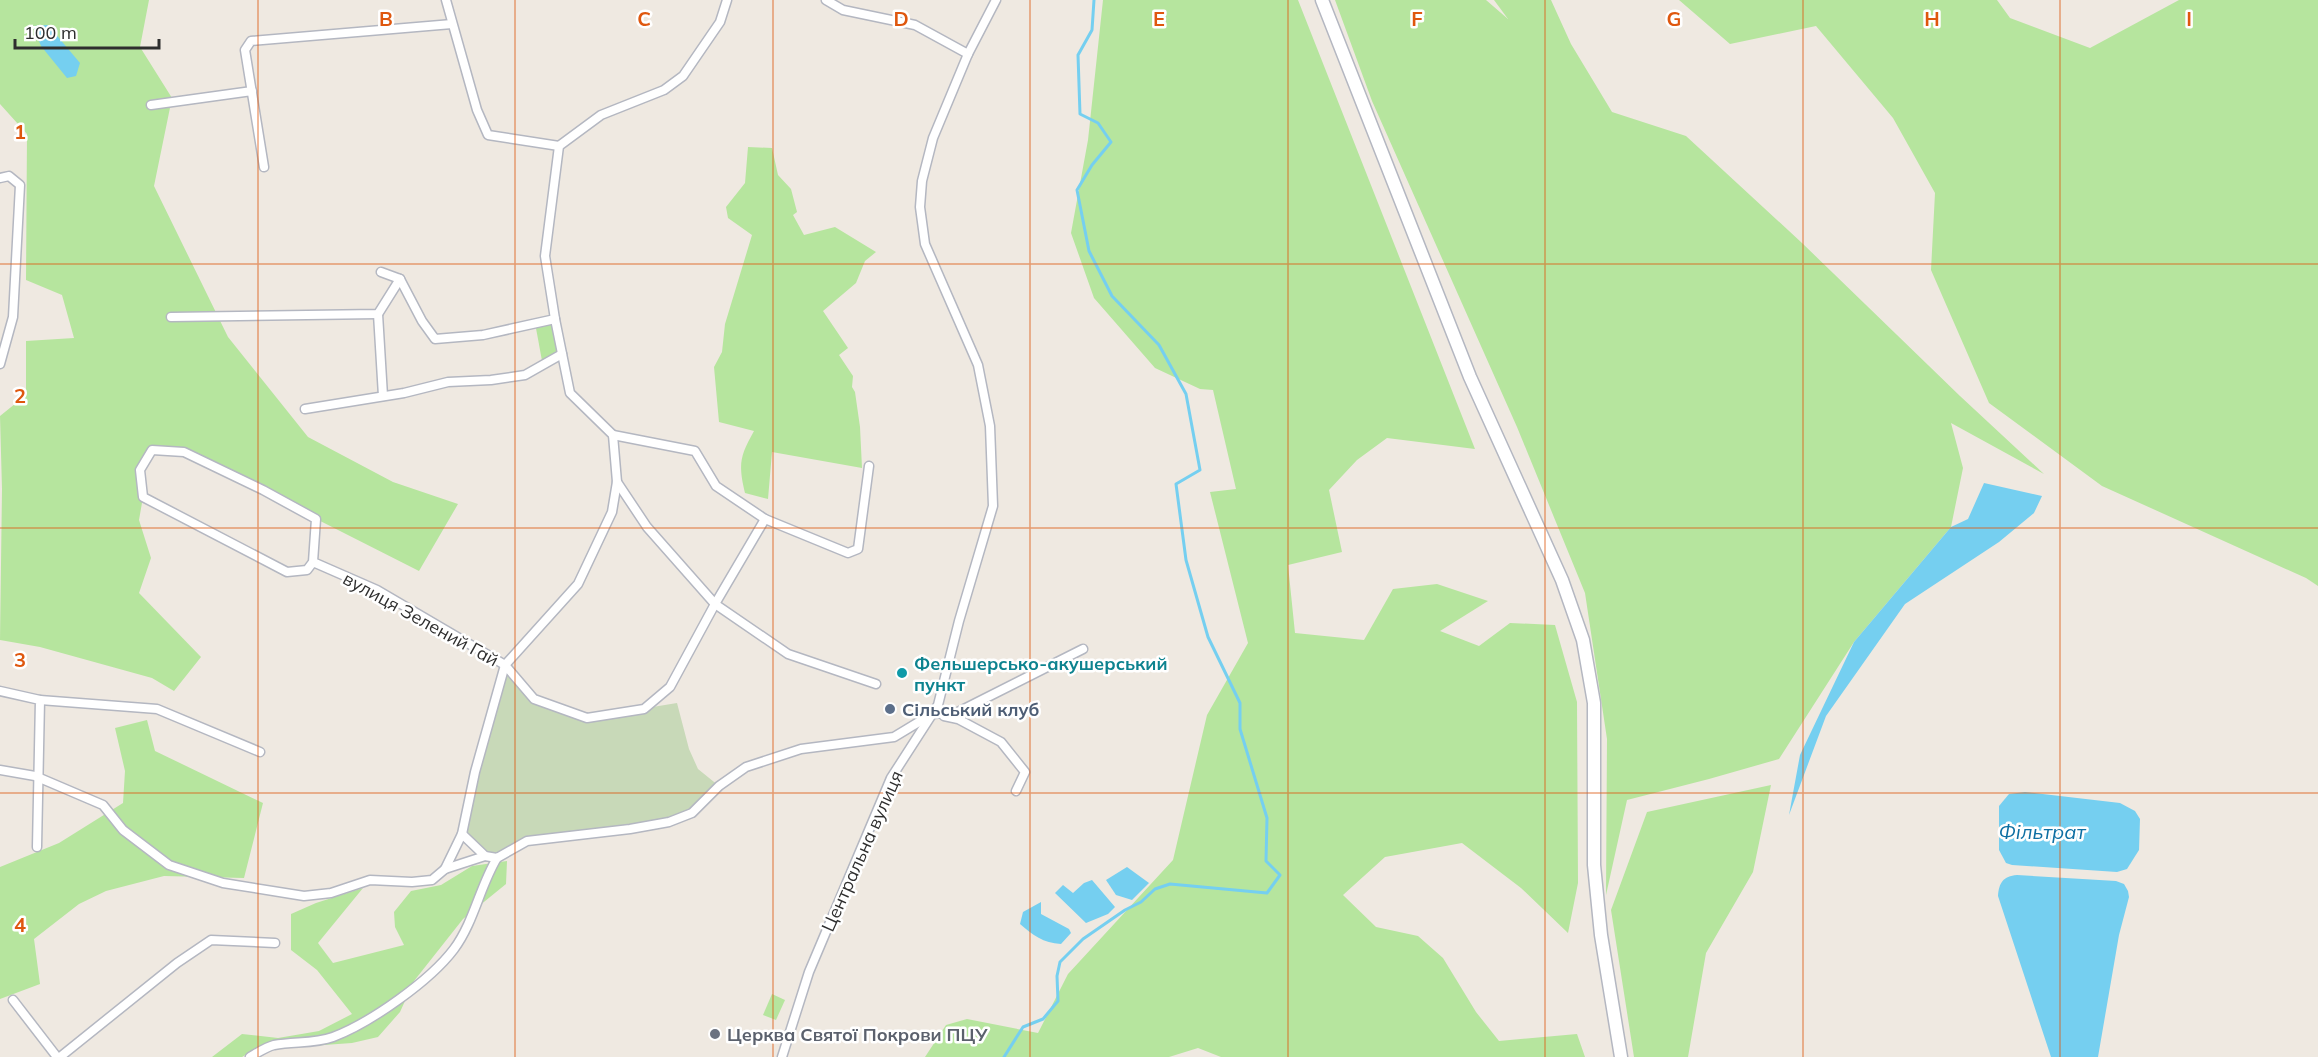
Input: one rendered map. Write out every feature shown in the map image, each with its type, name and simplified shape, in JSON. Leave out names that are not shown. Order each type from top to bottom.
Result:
[{"type":"main road","points":[[1322,0],[1470,377],[1562,580],[1583,640],[1594,704],[1595,876],[1601,935],[1621,1057]]},
{"type":"street","points":[[446,0],[477,110],[488,135],[559,146],[601,115],[664,90],[683,76],[720,22],[727,0]]},
{"type":"street","points":[[826,0],[843,10],[915,25],[968,54]]},
{"type":"street","name":"Центральна вулиця","points":[[782,1057],[809,972],[891,778],[938,705],[959,621],[993,506],[990,426],[978,365],[925,244],[920,207],[922,182],[933,138],[968,54],[996,0]]},
{"type":"street","points":[[264,167],[245,50],[251,41],[452,24]]},
{"type":"street","points":[[151,105],[252,91]]},
{"type":"street","points":[[559,146],[545,256],[570,393],[613,435],[695,451],[716,486],[765,519],[848,553],[858,549],[869,466]]},
{"type":"street","points":[[0,178],[9,176],[20,185],[13,317],[0,364]]},
{"type":"street","points":[[381,272],[400,279],[422,321],[435,339],[483,335],[555,319]]},
{"type":"street","points":[[383,396],[378,314],[400,279]]},
{"type":"street","points":[[171,316],[378,314]]},
{"type":"street","points":[[305,409],[448,382],[491,380],[525,375],[562,354]]},
{"type":"street","points":[[445,869],[462,834],[475,772],[505,665],[578,584],[612,512],[617,482],[613,435]]},
{"type":"street","points":[[152,450],[184,452],[263,490],[316,519],[313,562],[307,570],[287,572],[143,497],[140,470],[152,450]]},
{"type":"street","points":[[617,482],[647,527],[715,604],[788,654],[876,684]]},
{"type":"street","name":"вулиця Зелений Гай","points":[[313,562],[377,590],[505,665],[534,699],[586,718],[644,709],[670,687],[765,519]]},
{"type":"street","points":[[250,1057],[272,1046],[320,1040],[359,1026],[382,1012],[454,949],[497,858],[527,841],[669,822],[692,813],[719,786],[746,766],[801,749],[894,737],[932,714],[958,712],[1083,649]]},
{"type":"street","points":[[0,691],[40,700],[157,709],[260,752]]},
{"type":"street","points":[[37,847],[40,700]]},
{"type":"street","points":[[932,714],[958,719],[1001,742],[1025,772],[1016,791]]},
{"type":"street","points":[[0,770],[39,778],[103,805],[123,830],[169,866],[223,883],[304,896],[316,895],[370,880],[412,882],[432,880],[445,869],[485,856],[497,858]]},
{"type":"street","points":[[462,834],[485,856]]},
{"type":"street","points":[[13,1000],[58,1057],[177,963],[211,940],[275,943]]},
{"type":"green space","points":[[0,0],[149,0],[140,47],[172,98],[154,186],[228,337],[308,437],[393,482],[458,504],[419,571],[184,452],[152,450],[140,470],[143,497],[139,520],[151,558],[139,593],[201,657],[174,691],[152,678],[40,647],[0,640],[2,489],[0,416],[26,395],[26,341],[74,338],[62,295],[26,280],[27,134],[0,104]]},
{"type":"green space","points":[[1103,0],[1298,0],[1475,449],[1387,438],[1357,460],[1329,490],[1342,552],[1288,565],[1295,633],[1364,640],[1393,589],[1437,584],[1488,601],[1440,631],[1479,646],[1510,623],[1555,625],[1577,702],[1578,883],[1568,933],[1521,888],[1462,843],[1385,857],[1343,895],[1376,927],[1418,936],[1443,958],[1476,1012],[1499,1041],[1577,1034],[1585,1057],[1221,1057],[1198,1048],[1169,1057],[925,1057],[946,1025],[967,1019],[1038,1033],[1068,974],[1173,860],[1207,715],[1248,643],[1210,492],[1236,489],[1213,390],[1200,389],[1155,368],[1094,298],[1071,233],[1088,140]]},
{"type":"green space","points":[[1335,0],[1486,0],[1508,19],[1494,0],[1551,0],[1571,44],[1612,112],[1686,136],[1802,243],[2044,474],[1951,423],[1963,468],[1951,527],[1854,642],[1779,759],[1627,800],[1606,895],[1607,739],[1585,593],[1517,427],[1372,101]]},
{"type":"green space","points":[[1679,0],[1997,0],[2010,18],[2090,48],[2179,0],[2318,0],[2318,586],[2306,578],[2102,486],[1989,403],[1931,270],[1935,193],[1893,118],[1816,26],[1730,44]]},
{"type":"green space","points":[[748,147],[772,148],[778,175],[791,189],[797,212],[793,215],[804,235],[835,227],[876,252],[865,261],[856,283],[823,311],[848,348],[839,355],[853,376],[852,387],[855,392],[860,427],[862,468],[772,452],[768,499],[745,493],[741,467],[746,447],[754,431],[719,422],[714,367],[722,352],[725,324],[752,235],[728,218],[726,207],[745,183]]},
{"type":"green space","points":[[555,319],[562,354],[543,366],[535,323]]},
{"type":"green space","points":[[505,665],[534,699],[586,718],[677,703],[689,749],[698,769],[719,786],[692,813],[669,822],[527,841],[505,853],[485,856],[462,834]]},
{"type":"green space","points":[[147,720],[155,751],[263,803],[244,878],[164,876],[106,891],[79,904],[34,939],[40,984],[0,999],[0,867],[59,843],[123,803],[125,771],[115,728]]},
{"type":"green space","points":[[1771,785],[1753,872],[1706,953],[1688,1057],[1634,1057],[1611,910],[1647,812]]},
{"type":"green space","points":[[507,861],[506,884],[463,919],[414,981],[400,1012],[378,1037],[352,1043],[254,1050],[242,1057],[212,1057],[242,1034],[278,1038],[319,1031],[352,1014],[317,970],[291,950],[291,914],[316,903],[363,888],[318,943],[333,963],[404,945],[395,927],[394,912],[411,891],[441,885],[472,866]]},
{"type":"green space","points":[[772,994],[785,1000],[776,1020],[763,1015]]},
{"type":"water","points":[[48,25],[80,63],[76,76],[67,78],[41,46],[33,26]]},
{"type":"water","points":[[1984,483],[2042,496],[2034,513],[1999,542],[1905,604],[1826,716],[1789,815],[1800,755],[1854,642],[1951,527],[1968,519]]},
{"type":"water","name":"Фільтрат","points":[[2025,792],[2120,803],[2135,811],[2140,819],[2139,850],[2127,869],[2117,872],[2006,863],[1999,850],[1999,806],[2009,794]]},
{"type":"water","points":[[1127,867],[1149,883],[1132,900],[1116,895],[1106,880]]},
{"type":"water","points":[[2017,875],[2116,881],[2124,884],[2128,891],[2129,897],[2119,935],[2098,1057],[2051,1057],[1998,896],[1999,887],[2003,881]]},
{"type":"water","points":[[1092,880],[1115,907],[1108,914],[1086,923],[1055,893],[1063,885],[1073,893],[1084,883]]},
{"type":"water","points":[[1041,902],[1041,914],[1069,929],[1071,933],[1061,944],[1039,938],[1020,924],[1023,912]]},
{"type":"waterway","points":[[1004,1057],[1023,1027],[1043,1019],[1058,1001],[1057,976],[1060,962],[1083,939],[1125,910],[1141,902],[1155,889],[1170,884],[1267,893],[1280,875],[1266,861],[1267,818],[1240,729],[1240,703],[1208,637],[1186,560],[1176,484],[1200,470],[1186,394],[1159,345],[1112,296],[1089,251],[1077,190],[1092,165],[1111,142],[1098,123],[1080,114],[1078,55],[1092,30],[1094,0]]},
{"type":"place","name":"Фельшерсько-акушерський пункт","points":[[902,673]]},
{"type":"place","name":"Сільський клуб","points":[[890,709]]},
{"type":"place","name":"Церква Святої Покрови ПЦУ","points":[[715,1034]]}]
